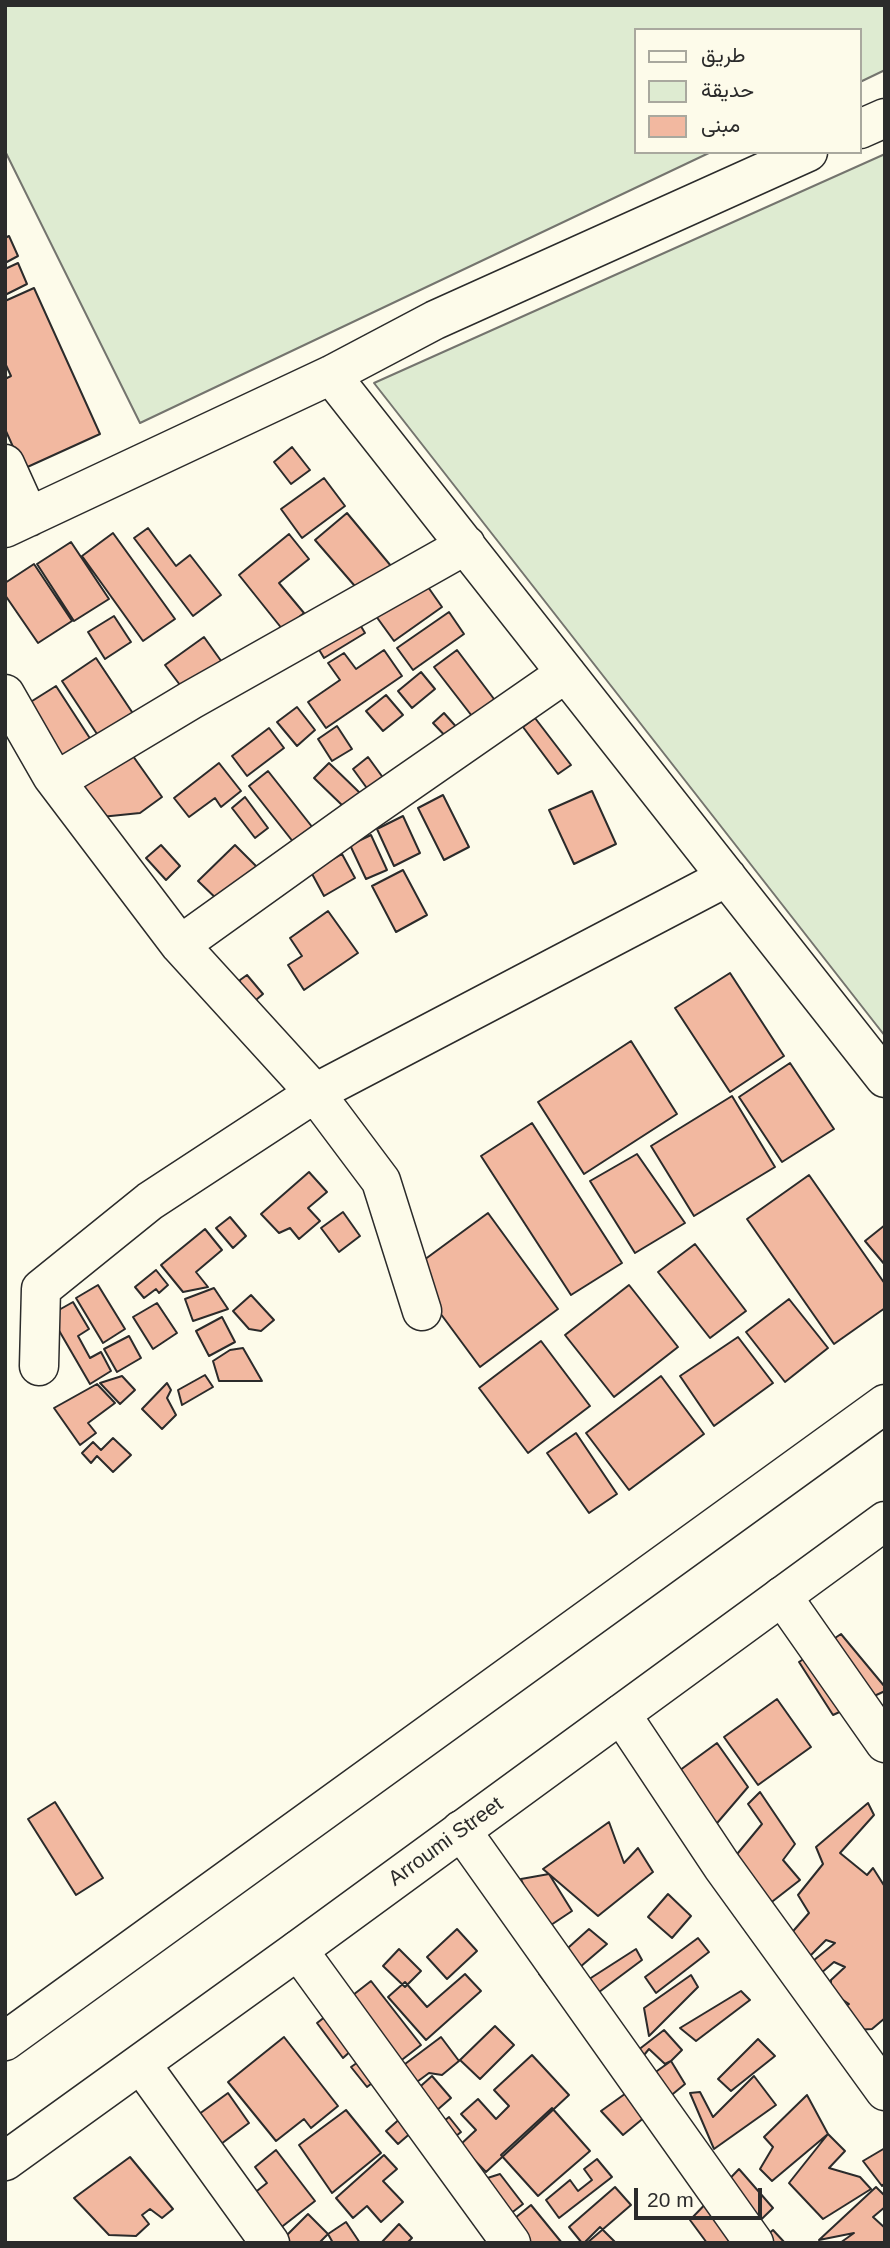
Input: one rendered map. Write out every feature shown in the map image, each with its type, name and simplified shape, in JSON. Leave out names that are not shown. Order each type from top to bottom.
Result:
[{"type":"street","points":[[862,128],[885,118]]},
{"type":"street","points":[[5,464],[17,523],[331,375],[435,320],[804,154]]},
{"type":"street","points":[[331,375],[885,1078]]},
{"type":"street","points":[[56,781],[191,700],[466,545]]},
{"type":"street","points":[[180,945],[566,673]]},
{"type":"street","points":[[5,694],[56,781],[180,945],[315,1093],[381,1181],[422,1311]]},
{"type":"street","points":[[38,1366],[41,1289],[150,1201],[315,1093],[727,877]]},
{"type":"street","points":[[5,2041],[885,1404]]},
{"type":"street","name":"Arroumi Street","points":[[5,2161],[885,1521]]},
{"type":"street","points":[[782,1596],[885,1743]]},
{"type":"street","points":[[621,1714],[722,1866],[885,2091]]},
{"type":"street","points":[[461,1830],[754,2243]]},
{"type":"street","points":[[298,1950],[511,2243]]},
{"type":"street","points":[[141,2064],[270,2243]]},
{"type":"green space","points":[[5,5],[885,5],[885,70],[862,81],[862,28],[634,28],[634,154],[707,154],[140,423],[5,151]]},
{"type":"green space","points":[[885,154],[885,1036],[374,383]]},
{"type":"building","points":[[9,236],[18,256],[5,263],[5,238]]},
{"type":"building","points":[[18,263],[27,284],[5,295],[5,269]]},
{"type":"building","points":[[34,288],[100,434],[23,469],[5,429],[5,379],[11,376],[5,363],[5,301]]},
{"type":"building","points":[[292,447],[310,470],[291,484],[274,462]]},
{"type":"building","points":[[324,478],[345,506],[302,538],[281,509]]},
{"type":"building","points":[[347,513],[391,566],[360,592],[315,540]]},
{"type":"building","points":[[148,528],[176,566],[190,555],[221,595],[193,616],[134,538]]},
{"type":"building","points":[[113,533],[175,619],[143,641],[82,556]]},
{"type":"building","points":[[289,534],[309,559],[279,583],[304,613],[283,630],[239,575]]},
{"type":"building","points":[[71,542],[109,599],[74,621],[37,564]]},
{"type":"building","points":[[34,564],[72,621],[38,643],[5,595],[5,583]]},
{"type":"building","points":[[421,577],[442,607],[394,641],[373,612]]},
{"type":"building","points":[[449,612],[464,634],[413,670],[397,648]]},
{"type":"building","points":[[114,616],[131,642],[105,659],[88,632]]},
{"type":"building","points":[[356,618],[365,633],[324,658],[315,643]]},
{"type":"building","points":[[204,637],[224,665],[186,693],[165,665]]},
{"type":"building","points":[[384,650],[402,676],[326,728],[308,702],[340,680],[328,663],[344,653],[356,669]]},
{"type":"building","points":[[457,650],[497,703],[475,720],[434,667]]},
{"type":"building","points":[[96,658],[134,715],[99,737],[62,681]]},
{"type":"building","points":[[421,672],[435,689],[412,708],[398,691]]},
{"type":"building","points":[[56,686],[93,743],[59,765],[21,708]]},
{"type":"building","points":[[386,695],[403,715],[383,731],[366,711]]},
{"type":"building","points":[[297,707],[315,730],[297,746],[277,722]]},
{"type":"building","points":[[444,713],[459,730],[449,740],[433,723]]},
{"type":"building","points":[[535,718],[571,765],[558,774],[523,727]]},
{"type":"building","points":[[337,726],[352,749],[332,761],[318,739]]},
{"type":"building","points":[[269,728],[284,748],[247,776],[232,756]]},
{"type":"building","points":[[128,749],[162,797],[140,813],[101,817],[78,784]]},
{"type":"building","points":[[368,757],[384,779],[369,791],[353,769]]},
{"type":"building","points":[[219,763],[241,791],[221,807],[215,798],[189,817],[174,798]]},
{"type":"building","points":[[329,763],[360,793],[345,808],[314,778]]},
{"type":"building","points":[[268,771],[313,828],[294,843],[249,786]]},
{"type":"building","points":[[592,791],[616,844],[574,864],[549,810]]},
{"type":"building","points":[[443,795],[469,847],[444,860],[418,808]]},
{"type":"building","points":[[245,797],[268,828],[255,838],[232,808]]},
{"type":"building","points":[[403,816],[420,853],[394,866],[377,829]]},
{"type":"building","points":[[371,835],[387,870],[366,879],[350,845]]},
{"type":"building","points":[[161,845],[180,866],[166,880],[146,858]]},
{"type":"building","points":[[235,845],[258,868],[222,904],[198,881]]},
{"type":"building","points":[[342,854],[355,878],[324,896],[311,872]]},
{"type":"building","points":[[403,870],[427,915],[396,932],[372,886]]},
{"type":"building","points":[[328,911],[358,953],[304,990],[288,965],[302,956],[290,938]]},
{"type":"building","points":[[730,973],[784,1056],[730,1092],[675,1008]]},
{"type":"building","points":[[247,975],[263,994],[250,1005],[241,993],[240,980]]},
{"type":"building","points":[[631,1041],[677,1114],[584,1174],[538,1102]]},
{"type":"building","points":[[790,1063],[834,1129],[782,1162],[739,1097]]},
{"type":"building","points":[[732,1096],[775,1167],[694,1216],[651,1146]]},
{"type":"building","points":[[532,1123],[622,1263],[571,1295],[481,1156]]},
{"type":"building","points":[[637,1154],[685,1223],[635,1253],[590,1181]]},
{"type":"building","points":[[309,1172],[327,1192],[308,1208],[320,1221],[299,1239],[290,1228],[279,1233],[261,1214]]},
{"type":"building","points":[[809,1175],[885,1284],[885,1308],[834,1344],[747,1219]]},
{"type":"building","points":[[343,1212],[360,1236],[339,1252],[321,1228]]},
{"type":"building","points":[[488,1213],[558,1309],[480,1367],[409,1271]]},
{"type":"building","points":[[230,1217],[246,1236],[233,1248],[216,1228]]},
{"type":"building","points":[[885,1225],[885,1265],[865,1241]]},
{"type":"building","points":[[205,1229],[222,1250],[196,1272],[208,1287],[183,1292],[161,1265]]},
{"type":"building","points":[[695,1244],[746,1311],[710,1338],[658,1272]]},
{"type":"building","points":[[156,1270],[168,1285],[159,1293],[156,1289],[144,1298],[135,1287]]},
{"type":"building","points":[[98,1285],[125,1329],[103,1343],[76,1298]]},
{"type":"building","points":[[629,1285],[678,1347],[614,1397],[565,1335]]},
{"type":"building","points":[[214,1288],[228,1309],[193,1321],[185,1299]]},
{"type":"building","points":[[251,1295],[274,1320],[261,1331],[249,1329],[233,1311]]},
{"type":"building","points":[[789,1299],[828,1348],[785,1382],[746,1332]]},
{"type":"building","points":[[73,1302],[89,1329],[78,1336],[90,1358],[101,1352],[111,1371],[90,1384],[50,1315]]},
{"type":"building","points":[[157,1303],[177,1333],[153,1349],[133,1317]]},
{"type":"building","points":[[222,1317],[235,1342],[209,1356],[196,1331]]},
{"type":"building","points":[[129,1336],[141,1358],[117,1372],[104,1349]]},
{"type":"building","points":[[738,1337],[773,1383],[714,1426],[680,1376]]},
{"type":"building","points":[[541,1341],[590,1406],[528,1453],[479,1388]]},
{"type":"building","points":[[243,1348],[262,1381],[219,1381],[213,1361],[230,1350]]},
{"type":"building","points":[[205,1375],[213,1387],[182,1405],[178,1390]]},
{"type":"building","points":[[122,1376],[135,1390],[120,1404],[100,1383]]},
{"type":"building","points":[[661,1376],[704,1434],[629,1490],[586,1433]]},
{"type":"building","points":[[167,1383],[171,1390],[167,1398],[176,1415],[162,1429],[142,1409]]},
{"type":"building","points":[[97,1384],[115,1403],[88,1423],[96,1433],[80,1445],[54,1408]]},
{"type":"building","points":[[576,1433],[617,1494],[589,1513],[547,1453]]},
{"type":"building","points":[[113,1438],[131,1455],[113,1472],[97,1456],[91,1463],[82,1453],[93,1442],[101,1450]]},
{"type":"building","points":[[841,1634],[885,1687],[885,1691],[833,1715],[799,1662]]},
{"type":"building","points":[[777,1699],[811,1747],[758,1785],[724,1737]]},
{"type":"building","points":[[717,1743],[748,1787],[712,1829],[672,1776]]},
{"type":"building","points":[[760,1792],[795,1844],[783,1860],[800,1880],[764,1908],[728,1865],[762,1824],[748,1804]]},
{"type":"building","points":[[55,1802],[103,1878],[76,1895],[28,1819]]},
{"type":"building","points":[[868,1803],[874,1815],[840,1853],[867,1875],[873,1868],[885,1887],[885,2018],[872,2029],[855,2030],[839,2011],[849,2004],[831,1992],[831,1980],[845,1967],[834,1962],[820,1974],[808,1965],[835,1943],[826,1940],[809,1957],[788,1937],[809,1913],[798,1895],[823,1864],[816,1847]]},
{"type":"building","points":[[609,1822],[624,1863],[638,1848],[653,1872],[598,1916],[543,1869]]},
{"type":"building","points":[[549,1874],[572,1911],[542,1931],[521,1879]]},
{"type":"building","points":[[668,1894],[691,1916],[672,1938],[648,1917]]},
{"type":"building","points":[[457,1929],[477,1951],[447,1979],[427,1957]]},
{"type":"building","points":[[589,1929],[607,1944],[552,1991],[539,1974]]},
{"type":"building","points":[[698,1938],[709,1952],[656,1993],[645,1977]]},
{"type":"building","points":[[399,1949],[421,1971],[405,1987],[383,1966]]},
{"type":"building","points":[[636,1949],[642,1960],[575,2010],[569,1992]]},
{"type":"building","points":[[465,1974],[481,1991],[426,2040],[388,1997],[405,1982],[427,2007]]},
{"type":"building","points":[[691,1975],[698,1987],[649,2036],[644,2008]]},
{"type":"building","points":[[371,1981],[421,2045],[367,2087],[351,2067],[361,2060],[353,2049],[343,2058],[317,2023]]},
{"type":"building","points":[[741,1991],[750,2000],[696,2041],[680,2028]]},
{"type":"building","points":[[495,2026],[514,2045],[480,2079],[460,2060]]},
{"type":"building","points":[[664,2030],[682,2050],[671,2061],[665,2064],[649,2049],[625,2078],[615,2068]]},
{"type":"building","points":[[284,2037],[338,2106],[311,2128],[304,2119],[276,2141],[228,2082]]},
{"type":"building","points":[[441,2037],[459,2061],[442,2075],[429,2073],[398,2096],[385,2079]]},
{"type":"building","points":[[758,2039],[775,2056],[731,2091],[718,2079]]},
{"type":"building","points":[[532,2055],[569,2095],[486,2172],[460,2145],[476,2130],[461,2114],[478,2099],[496,2119],[509,2106],[494,2090]]},
{"type":"building","points":[[671,2061],[685,2084],[623,2135],[601,2111]]},
{"type":"building","points":[[432,2076],[451,2098],[398,2144],[386,2131],[411,2109],[404,2101]]},
{"type":"building","points":[[754,2076],[776,2105],[714,2149],[690,2093],[700,2092],[713,2117]]},
{"type":"building","points":[[228,2093],[249,2123],[217,2147],[173,2133]]},
{"type":"building","points":[[807,2095],[828,2134],[772,2181],[760,2169],[773,2147],[764,2137]]},
{"type":"building","points":[[552,2108],[590,2151],[538,2196],[501,2155]]},
{"type":"building","points":[[346,2110],[381,2153],[332,2193],[299,2145]]},
{"type":"building","points":[[449,2117],[461,2132],[440,2149],[428,2134]]},
{"type":"building","points":[[828,2134],[845,2151],[829,2168],[860,2177],[871,2189],[823,2219],[789,2183]]},
{"type":"building","points":[[885,2148],[885,2183],[882,2186],[863,2161]]},
{"type":"building","points":[[276,2150],[315,2201],[261,2243],[253,2194],[267,2183],[255,2167]]},
{"type":"building","points":[[384,2155],[397,2169],[383,2181],[403,2202],[381,2222],[367,2206],[353,2218],[336,2198]]},
{"type":"building","points":[[130,2157],[173,2209],[162,2218],[150,2209],[142,2215],[149,2224],[136,2236],[109,2235],[74,2198]]},
{"type":"building","points":[[597,2159],[612,2177],[559,2218],[546,2200],[570,2180],[578,2191],[592,2180],[584,2169]]},
{"type":"building","points":[[739,2169],[773,2208],[737,2243],[707,2243],[690,2220]]},
{"type":"building","points":[[500,2174],[523,2204],[487,2232],[453,2189]]},
{"type":"building","points":[[615,2187],[631,2205],[587,2243],[582,2243],[569,2227]]},
{"type":"building","points":[[876,2187],[885,2196],[885,2207],[873,2217],[885,2228],[885,2243],[840,2243],[854,2233],[819,2240]]},
{"type":"building","points":[[531,2205],[562,2243],[491,2243],[488,2240]]},
{"type":"building","points":[[308,2214],[328,2234],[319,2243],[287,2243],[283,2239]]},
{"type":"building","points":[[346,2222],[360,2243],[333,2243],[328,2234]]},
{"type":"building","points":[[399,2224],[412,2238],[407,2243],[381,2243]]},
{"type":"building","points":[[600,2227],[615,2242],[586,2243],[585,2242]]},
{"type":"building","points":[[773,2230],[785,2243],[758,2243]]}]
